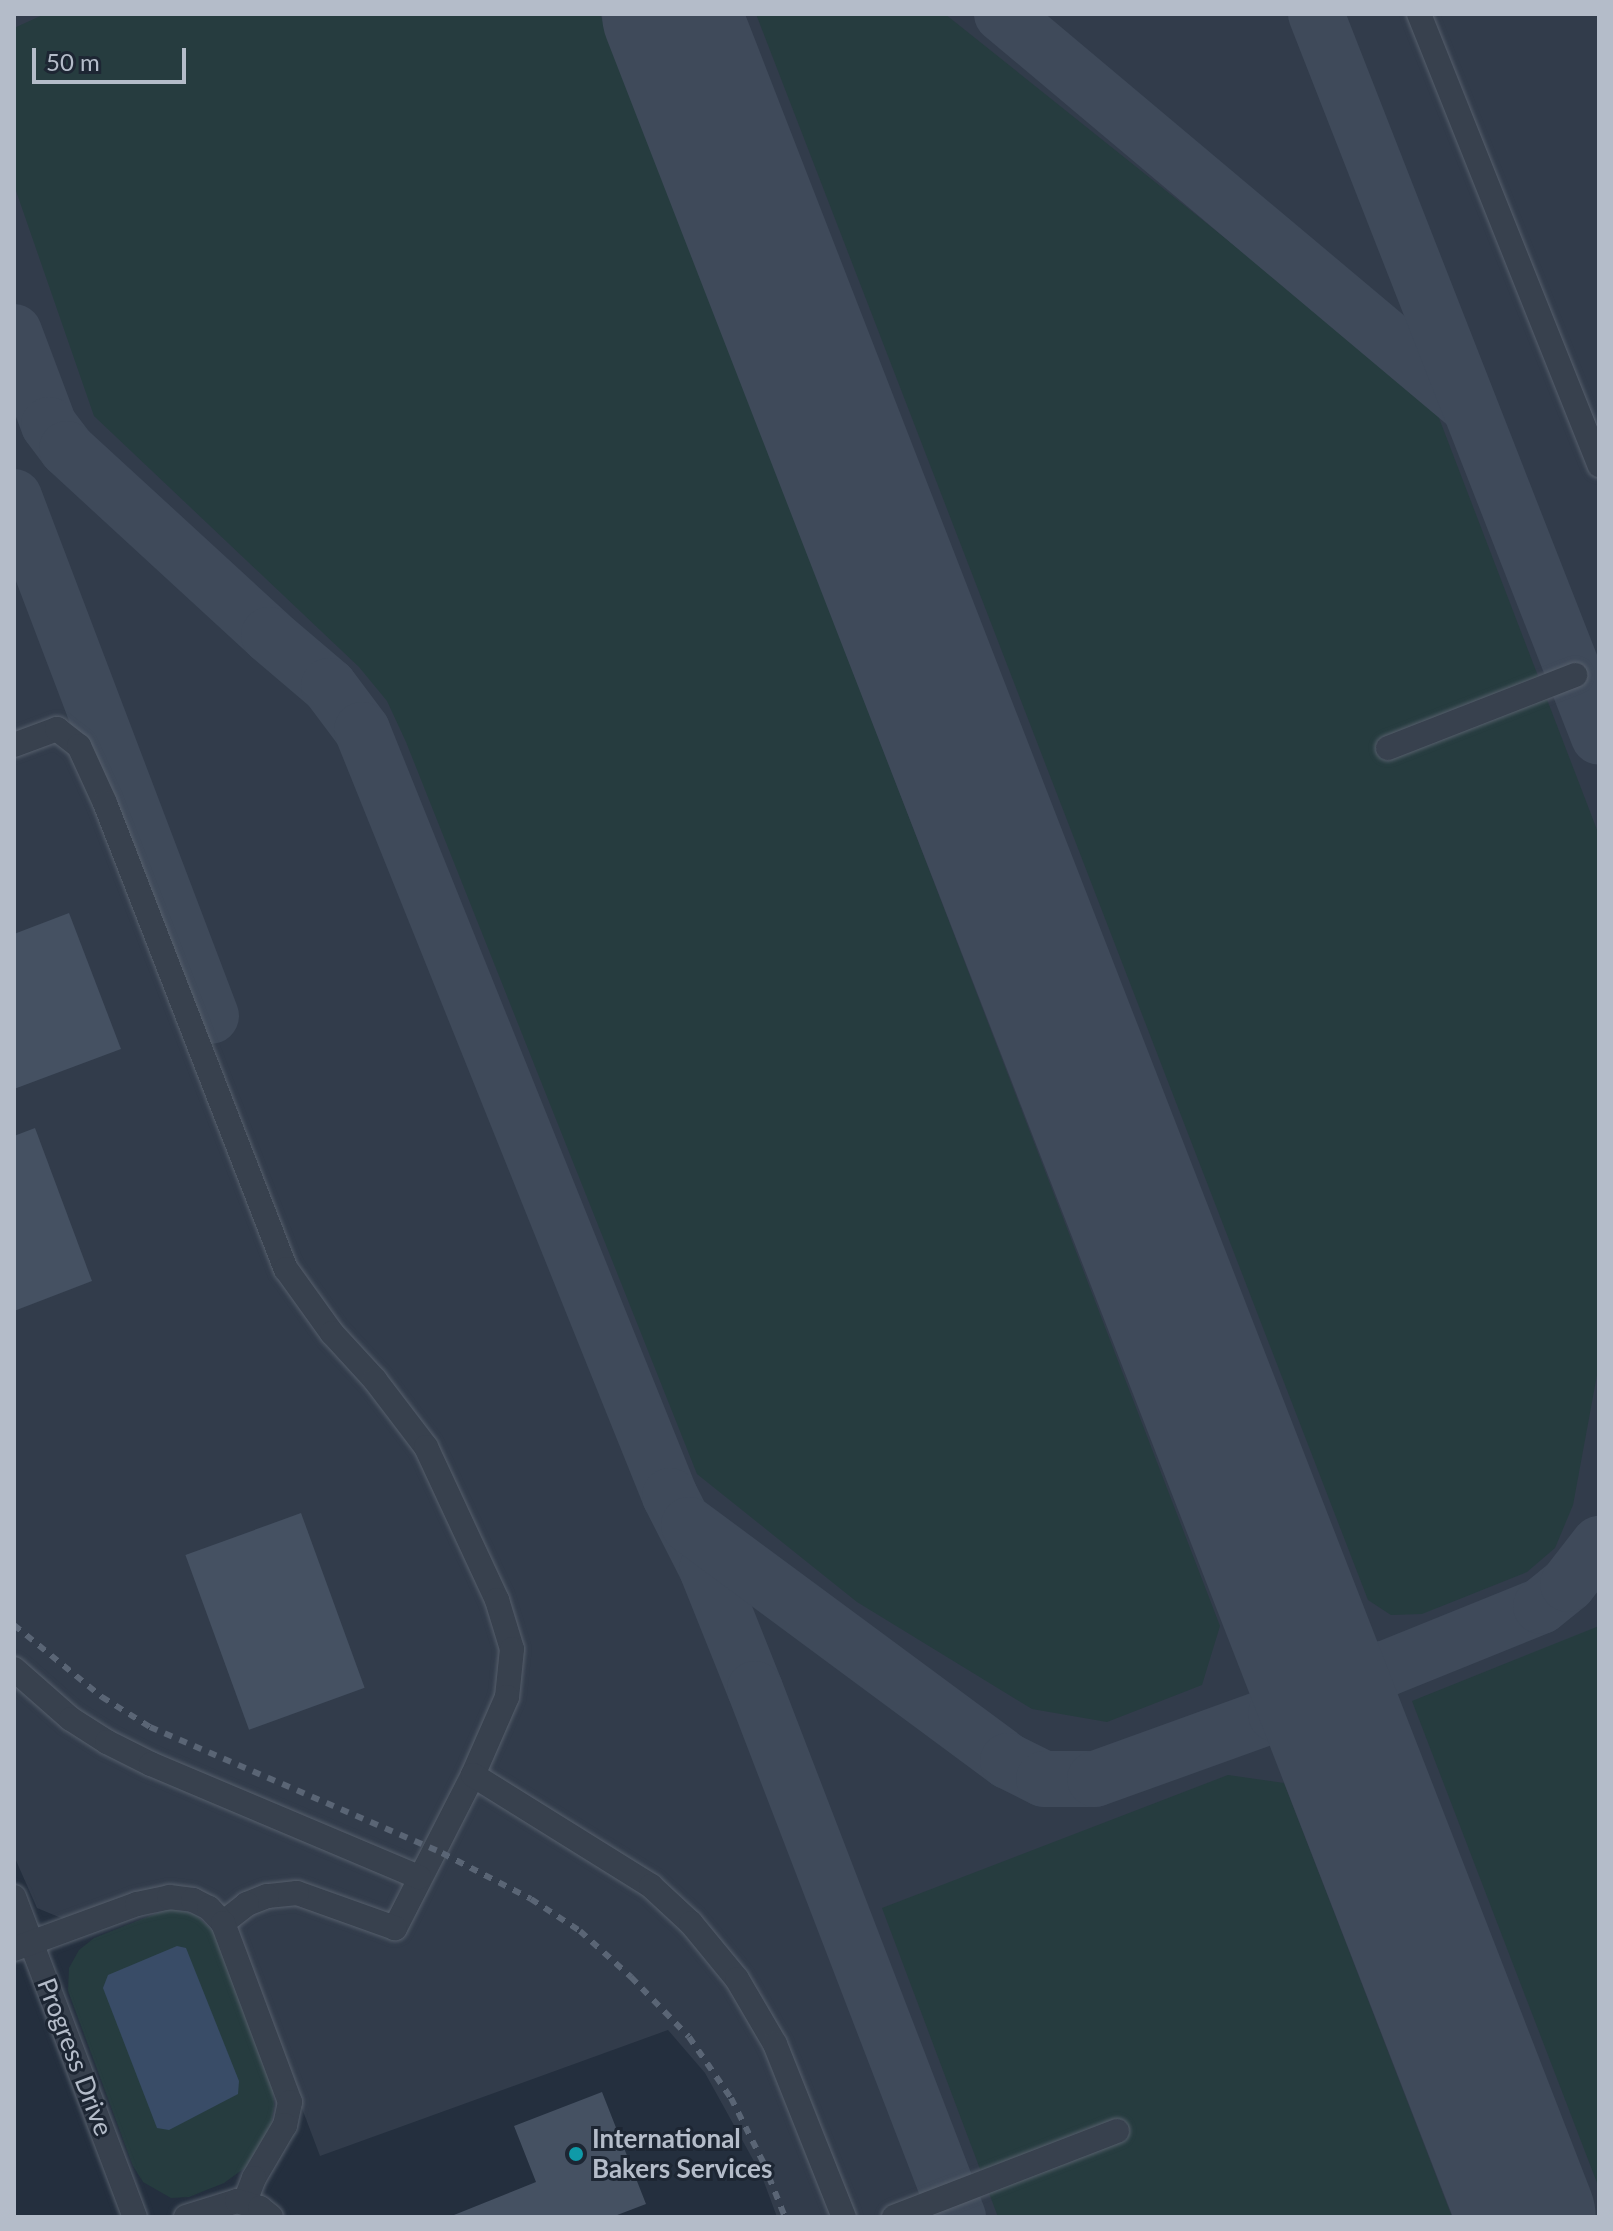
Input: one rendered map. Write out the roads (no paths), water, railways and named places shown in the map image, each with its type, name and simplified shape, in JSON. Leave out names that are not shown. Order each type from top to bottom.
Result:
[{"type":"street","points":[[1419,14],[1599,465]]},
{"type":"street","points":[[1388,748],[1575,675]]},
{"type":"street","points":[[14,745],[57,729],[79,746],[105,803],[286,1269],[332,1333],[375,1380],[426,1447],[497,1600],[512,1649],[507,1697],[473,1775],[395,1928],[297,1893],[280,1893],[247,1904],[223,1923]]},
{"type":"street","points":[[14,1669],[71,1719],[140,1759],[419,1877]]},
{"type":"street","points":[[473,1775],[651,1886],[700,1934],[737,1979],[775,2044],[844,2217]]},
{"type":"street","name":"Progress Drive","points":[[14,1897],[23,1946],[135,2217]]},
{"type":"street","points":[[23,1946],[137,1904],[169,1897],[193,1900],[209,1908],[223,1923],[290,2102],[285,2125],[254,2178],[259,2209],[228,2202],[186,2217]]},
{"type":"street","points":[[894,2217],[1117,2131]]},
{"type":"water","points":[[177,1946],[186,1948],[239,2081],[238,2094],[169,2130],[157,2128],[103,1988],[108,1975]]},
{"type":"railway","points":[[14,1625],[102,1697],[150,1727],[442,1853],[531,1899],[580,1931],[631,1977],[689,2037],[731,2098],[763,2162],[785,2217]]},
{"type":"place","name":"International Bakers Services","points":[[576,2154]]}]
